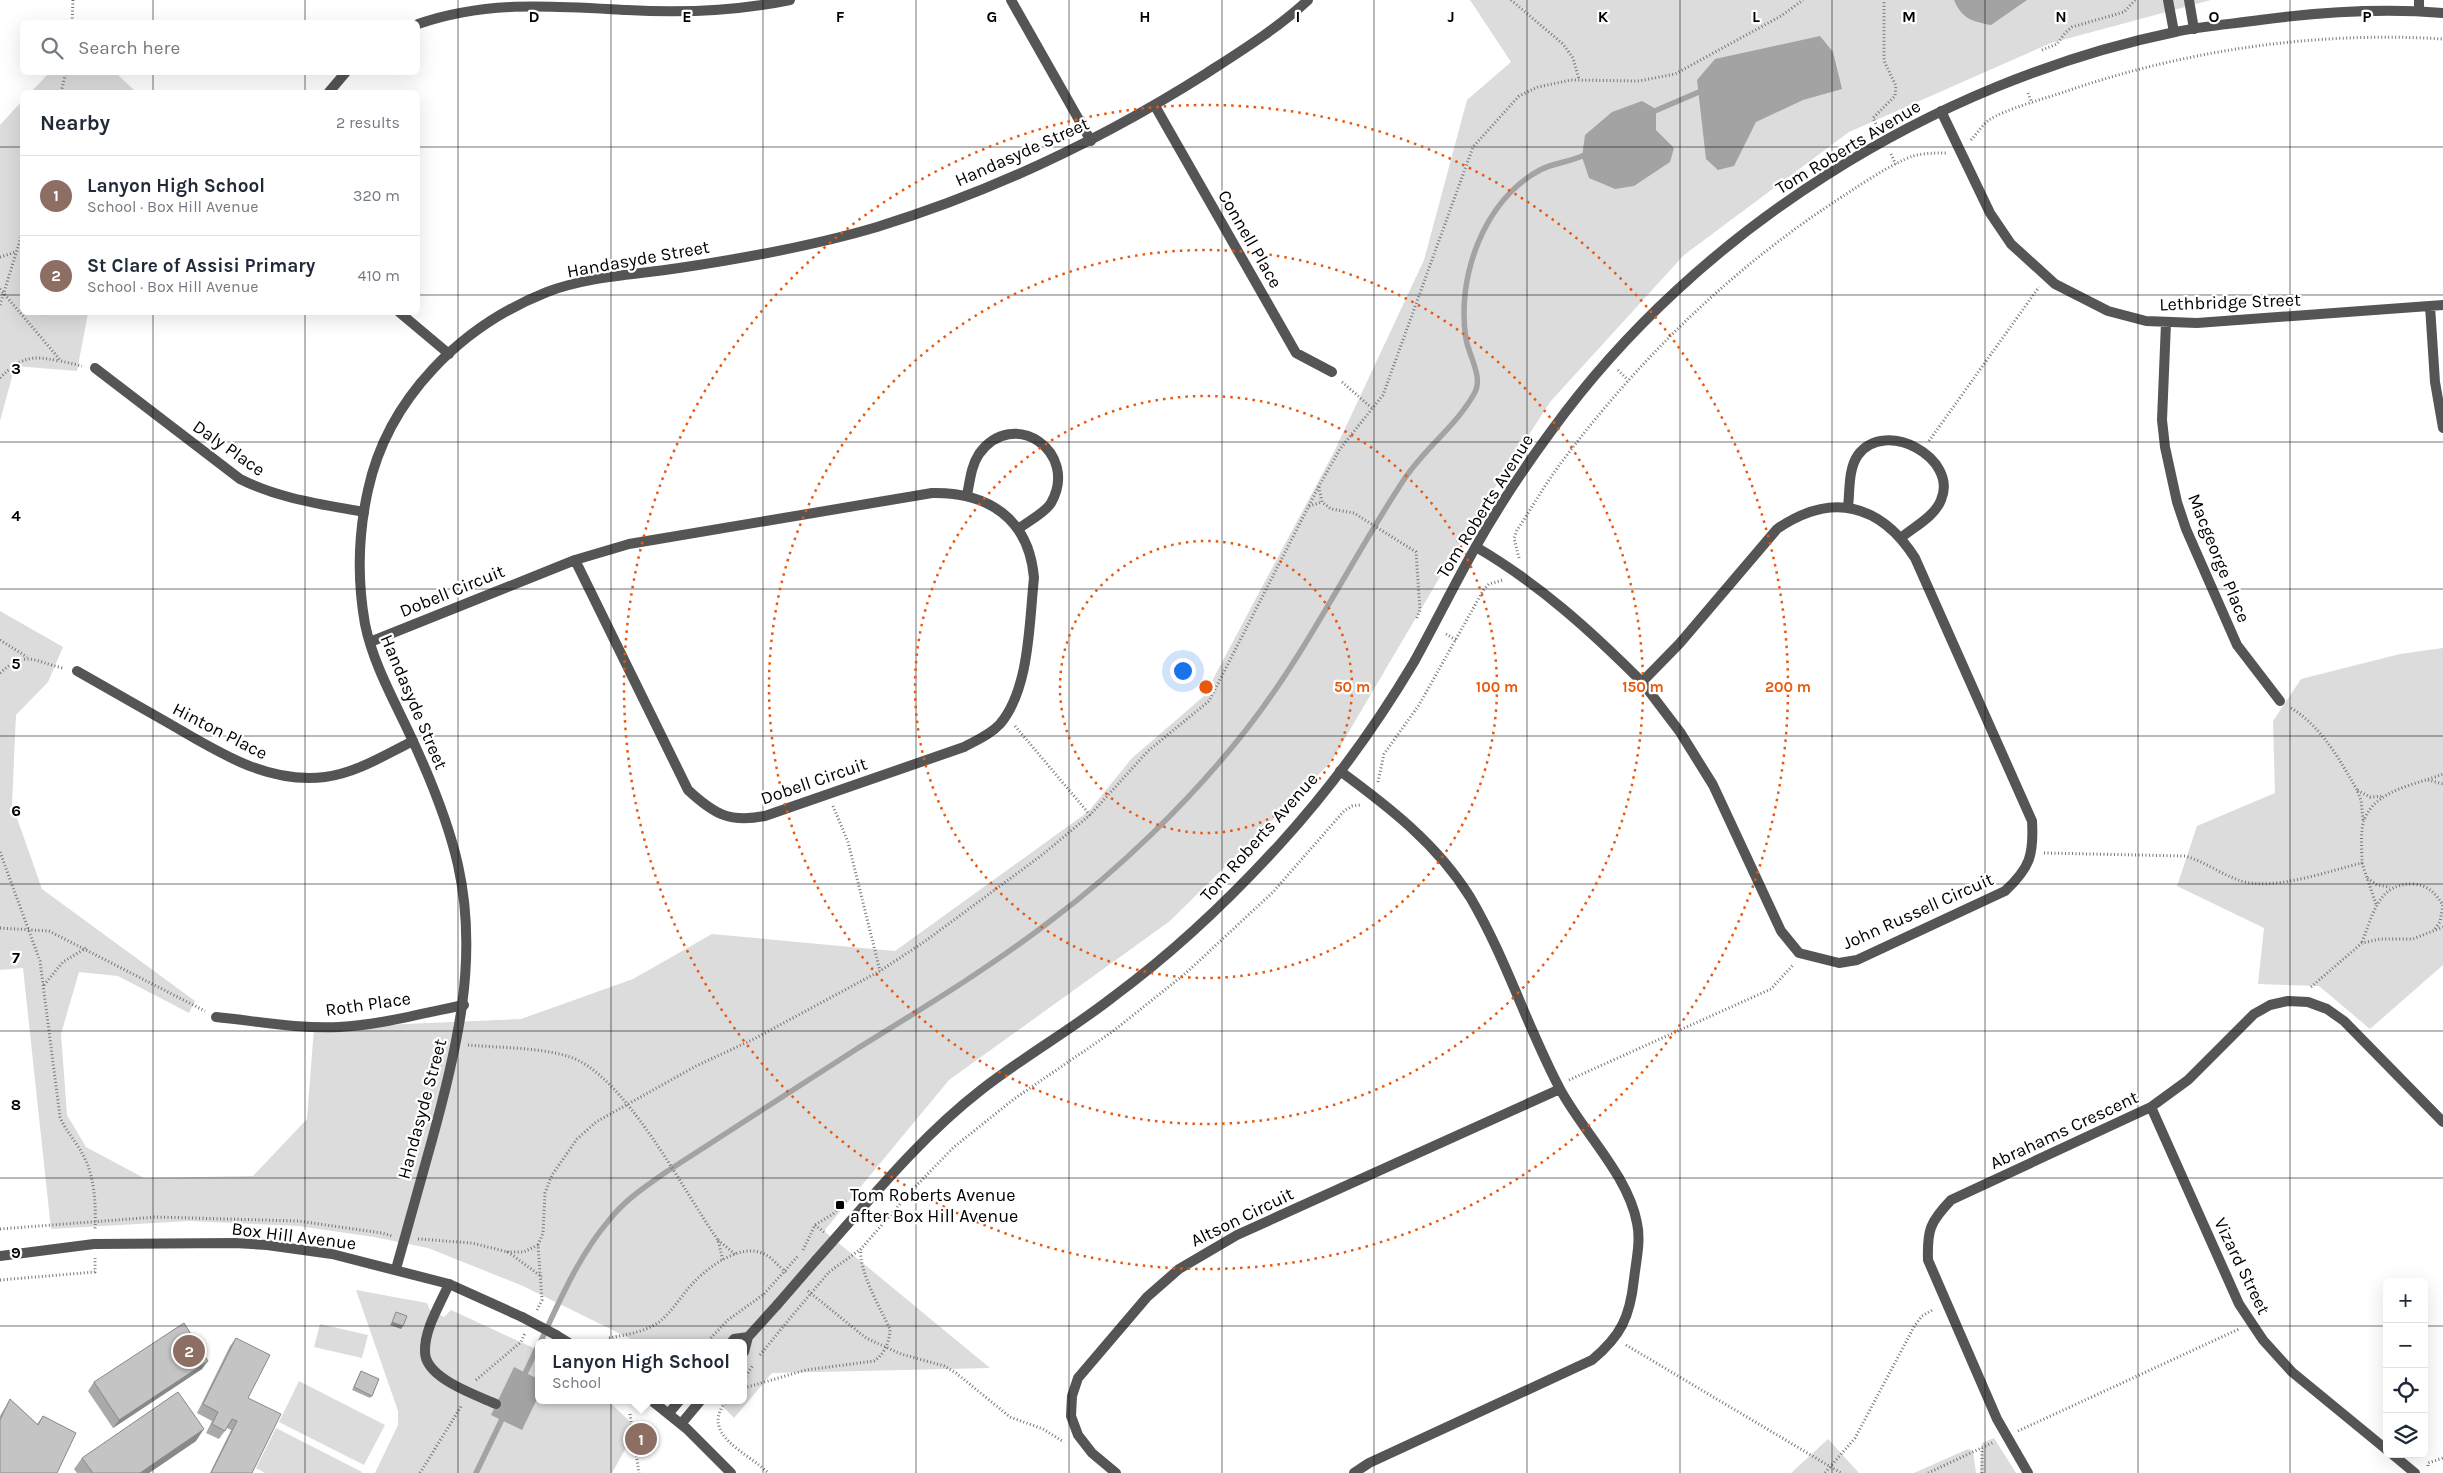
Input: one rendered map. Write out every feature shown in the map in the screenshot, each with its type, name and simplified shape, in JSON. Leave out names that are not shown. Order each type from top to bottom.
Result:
[{"type":"street","points":[[420,23],[440,15],[483,5],[530,2],[665,11],[738,8],[790,0]]},
{"type":"street","points":[[1011,0],[1091,141]]},
{"type":"street","name":"Handasyde Street","points":[[396,1269],[451,1070],[467,978],[466,924],[459,869],[444,814],[413,741],[389,692],[370,642],[359,576],[359,544],[368,489],[386,437],[403,405],[417,387],[449,354],[467,338],[506,311],[551,291],[600,278],[774,252],[869,229],[1005,181],[1091,141],[1155,106],[1233,56],[1308,0]]},
{"type":"street","points":[[2168,0],[2174,32]]},
{"type":"street","points":[[2189,0],[2194,29]]},
{"type":"street","name":"Tom Roberts Avenue","points":[[747,1341],[748,1337],[885,1181],[937,1128],[980,1090],[1113,998],[1185,939],[1219,908],[1282,842],[1366,736],[1412,664],[1499,507],[1552,430],[1581,393],[1651,316],[1710,261],[1781,206],[1899,132],[2024,76],[2066,62],[2174,32],[2307,14],[2419,5],[2443,13]]},
{"type":"street","points":[[332,90],[344,75]]},
{"type":"street","name":"Connell Place","points":[[1155,106],[1296,353],[1332,372]]},
{"type":"street","name":"Lethbridge Street","points":[[1941,112],[1990,213],[2011,244],[2046,276],[2072,294],[2108,310],[2146,321],[2197,323],[2443,305]]},
{"type":"street","points":[[2430,306],[2435,382],[2443,428]]},
{"type":"street","points":[[403,315],[449,354]]},
{"type":"street","name":"Macgeorge Place","points":[[2166,323],[2162,420],[2165,447],[2177,502],[2186,529],[2237,645],[2280,701]]},
{"type":"street","name":"Daly Place","points":[[95,368],[240,479],[264,491],[291,499],[364,512]]},
{"type":"street","points":[[967,495],[973,467],[987,445],[1010,433],[1040,440],[1056,459],[1058,473],[1055,492],[1050,504],[1018,529]]},
{"type":"street","points":[[1848,507],[1853,466],[1859,454],[1869,446],[1883,441],[1898,441],[1913,446],[1932,460],[1943,479],[1942,500],[1934,510],[1902,537]]},
{"type":"street","name":"Dobell Circuit","points":[[370,642],[575,560],[629,544],[932,494],[967,495],[1001,511],[1018,529],[1025,541],[1033,566],[1034,578],[1022,676],[1015,702],[989,733],[964,747],[766,816],[747,820],[728,817],[709,810],[688,790],[575,560]]},
{"type":"street","name":"John Russell Circuit","points":[[1642,682],[1680,643],[1777,529],[1797,515],[1821,508],[1848,507],[1870,514],[1902,537],[1915,558],[2032,821],[2032,852],[2022,876],[2005,892],[1857,960],[1839,963],[1799,953]]},
{"type":"street","points":[[1476,547],[1512,570],[1564,609],[1604,644],[1642,682],[1680,732],[1713,785],[1780,931],[1799,953]]},
{"type":"street","name":"Hinton Place","points":[[77,671],[232,759],[263,772],[295,778],[326,777],[355,770],[413,741]]},
{"type":"street","points":[[1340,771],[1373,795],[1422,838],[1440,856],[1469,896],[1496,947],[1560,1089],[1628,1194],[1637,1222],[1638,1236],[1632,1298],[1625,1322],[1615,1338],[1592,1360],[1369,1463],[1354,1473]]},
{"type":"street","name":"Abrahams Crescent","points":[[2028,1473],[2007,1437],[1928,1260],[1927,1237],[1935,1216],[1950,1200],[2151,1107],[2188,1080],[2254,1014],[2270,1005],[2288,1001],[2304,1002],[2327,1009],[2344,1021],[2443,1122]]},
{"type":"street","name":"Roth Place","points":[[216,1017],[317,1027],[340,1027],[385,1021],[464,1004]]},
{"type":"street","name":"Altson Circuit","points":[[1116,1473],[1092,1453],[1078,1436],[1072,1416],[1072,1396],[1078,1378],[1147,1297],[1180,1269],[1237,1235],[1560,1089]]},
{"type":"street","name":"Vizard Street","points":[[2151,1107],[2239,1304],[2262,1340],[2292,1372],[2383,1447]]},
{"type":"street","name":"Box Hill Avenue","points":[[0,1256],[94,1244],[235,1243],[267,1245],[332,1254],[449,1284],[522,1317],[562,1339]]},
{"type":"street","points":[[449,1284],[428,1333],[424,1353],[429,1366],[444,1380],[496,1404]]},
{"type":"street","name":"Tom Roberts Avenue","points":[[734,1339],[748,1337]]},
{"type":"street","points":[[657,1404],[681,1424],[731,1473]]},
{"type":"street","points":[[669,1413],[677,1404]]},
{"type":"street","points":[[681,1424],[698,1404]]},
{"type":"street","points":[[2398,1458],[2419,1471]]},
{"type":"path","points":[[72,20],[73,0]]},
{"type":"path","points":[[1511,0],[1563,44],[1573,58],[1579,79]]},
{"type":"path","points":[[534,1317],[542,1300],[542,1276],[538,1245],[543,1233],[545,1193],[552,1175],[577,1140],[590,1128],[628,1103],[880,971],[924,942],[1034,861],[1090,816],[1148,751],[1209,700],[1318,486],[1340,449],[1373,410],[1383,395],[1473,147],[1519,96],[1538,87],[1579,79],[1639,81],[1675,74],[1781,16],[1803,0]]},
{"type":"path","points":[[1873,118],[1895,96],[1896,86],[1884,61],[1884,0]]},
{"type":"path","points":[[2042,50],[2057,44],[2072,27],[2124,12],[2135,0]]},
{"type":"path","points":[[747,1374],[765,1347],[829,1272],[862,1249],[913,1189],[954,1147],[1014,1099],[1112,1032],[1186,973],[1273,892],[1344,811],[1352,806],[1368,802],[1378,788],[1384,754],[1419,705],[1484,589],[1489,584],[1506,580],[1519,559],[1514,538],[1517,530],[1560,464],[1628,380],[1694,312],[1754,260],[1854,189],[1912,157],[1928,153],[1951,153],[1967,145],[1989,121],[2032,103],[2098,80],[2168,62],[2250,47],[2340,38],[2443,39]]},
{"type":"path","points":[[62,90],[65,75]]},
{"type":"path","points":[[2028,93],[2032,103]]},
{"type":"path","points":[[0,306],[2,290],[20,240]]},
{"type":"path","points":[[0,258],[16,252]]},
{"type":"path","points":[[1922,452],[2046,276]]},
{"type":"path","points":[[2,290],[20,312]]},
{"type":"path","points":[[23,315],[61,361]]},
{"type":"path","points":[[0,378],[23,359],[38,356],[95,368]]},
{"type":"path","points":[[1332,372],[1351,392],[1373,410]]},
{"type":"path","points":[[1318,486],[1322,502],[1331,509],[1354,513],[1416,552],[1420,610],[1416,620]]},
{"type":"path","points":[[1309,506],[1322,502]]},
{"type":"path","points":[[0,640],[28,658],[77,671]]},
{"type":"path","points":[[0,673],[10,665],[28,658]]},
{"type":"path","points":[[2280,701],[2302,714],[2328,744],[2357,790],[2361,800],[2363,821],[2362,863],[2376,904]]},
{"type":"path","points":[[1004,717],[1013,723],[1090,816]]},
{"type":"path","points":[[2357,790],[2370,797],[2383,796],[2443,774]]},
{"type":"path","points":[[2428,780],[2443,784]]},
{"type":"path","points":[[829,794],[848,842],[880,971]]},
{"type":"path","points":[[2363,821],[2372,807],[2383,796]]},
{"type":"path","points":[[0,852],[40,962],[60,1117],[65,1130],[88,1165],[94,1191],[95,1221],[95,1272],[0,1280]]},
{"type":"path","points":[[2032,852],[2133,857],[2185,856],[2203,861],[2244,882],[2261,883],[2294,880],[2362,863]]},
{"type":"path","points":[[2366,878],[2377,885],[2391,887],[2422,884],[2434,892],[2443,905],[2440,922],[2434,930]]},
{"type":"path","points":[[2362,943],[2376,904],[2391,887]]},
{"type":"path","points":[[2304,1002],[2305,992],[2362,943],[2380,939],[2413,939],[2443,927]]},
{"type":"path","points":[[0,928],[28,928],[49,931],[86,948],[216,1017]]},
{"type":"path","points":[[44,985],[63,962],[86,948]]},
{"type":"path","points":[[1560,1089],[1567,1081],[1771,989],[1788,972],[1799,953]]},
{"type":"path","points":[[468,1045],[535,1050],[568,1056],[596,1072],[628,1103],[700,1215],[718,1240],[735,1254]]},
{"type":"path","points":[[710,1339],[728,1320],[764,1294],[803,1250],[815,1225],[833,1214],[846,1200]]},
{"type":"path","points":[[0,1229],[156,1217],[298,1222],[382,1233],[404,1240],[416,1239],[472,1243],[508,1252],[524,1252],[538,1245]]},
{"type":"path","points":[[718,1240],[722,1261]]},
{"type":"path","points":[[747,1387],[806,1370],[874,1361],[880,1357],[890,1337],[890,1329],[866,1275],[860,1255],[862,1249]]},
{"type":"path","points":[[609,1338],[636,1332],[658,1323],[676,1307],[694,1282],[722,1261],[735,1254],[750,1250],[764,1254],[792,1277]]},
{"type":"path","points":[[508,1252],[542,1276]]},
{"type":"path","points":[[805,1289],[866,1338],[901,1354],[944,1366],[956,1373],[1010,1417],[1043,1429],[1066,1443]]},
{"type":"path","points":[[1826,1473],[1855,1438],[1915,1325],[1922,1316],[1946,1302]]},
{"type":"path","points":[[1928,1473],[2251,1323]]},
{"type":"path","points":[[420,1473],[477,1380],[521,1342],[530,1325]]},
{"type":"path","points":[[1615,1338],[1841,1473]]},
{"type":"path","points":[[725,1404],[720,1412],[718,1424],[722,1437],[768,1473]]},
{"type":"path","points":[[630,1414],[639,1473]]},
{"type":"path","points":[[1982,1448],[1982,1473]]},
{"type":"path","points":[[2419,1471],[2428,1463],[2443,1458]]},
{"type":"shaded area","points":[[1470,0],[2211,0],[2051,43],[1849,132],[1684,255],[1550,402],[1467,531],[1331,762],[1170,921],[949,1080],[824,1231],[990,1368],[772,1373],[747,1403],[747,1339],[631,1339],[523,1286],[428,1248],[374,1237],[298,1226],[189,1221],[51,1229],[23,968],[0,970],[0,611],[63,647],[48,682],[16,715],[12,804],[42,889],[195,1001],[189,1013],[118,976],[79,972],[61,1034],[67,1115],[86,1147],[144,1178],[253,1176],[307,1119],[314,1028],[521,1019],[633,979],[712,934],[895,951],[1089,811],[1132,758],[1204,696],[1334,452],[1424,260],[1467,100],[1511,62]]},
{"type":"shaded area","points":[[1954,0],[2027,0],[1991,25],[1968,18],[1960,11]]},
{"type":"shaded area","points":[[1820,36],[1833,52],[1842,89],[1803,100],[1756,122],[1734,166],[1718,170],[1706,159],[1697,80],[1715,59]]},
{"type":"shaded area","points":[[47,75],[118,75],[134,90],[33,90]]},
{"type":"shaded area","points":[[1642,101],[1656,109],[1656,130],[1674,148],[1670,162],[1634,186],[1615,189],[1589,178],[1582,157],[1585,135],[1612,112]]},
{"type":"shaded area","points":[[20,103],[20,315],[88,315],[77,371],[15,366],[0,421],[0,125]]},
{"type":"shaded area","points":[[2443,648],[2443,965],[2370,1029],[2319,986],[2258,984],[2264,928],[2177,886],[2197,826],[2275,793],[2273,721],[2301,679],[2400,654]]},
{"type":"shaded area","points":[[356,1290],[427,1303],[430,1310],[444,1317],[451,1310],[535,1349],[535,1404],[611,1404],[637,1428],[612,1473],[375,1473],[398,1425],[398,1411]]},
{"type":"shaded area","points":[[320,1324],[368,1335],[362,1358],[314,1347]]},
{"type":"shaded area","points":[[514,1367],[535,1378],[535,1403],[522,1430],[491,1415]]},
{"type":"shaded area","points":[[299,1381],[385,1425],[364,1465],[279,1422]]},
{"type":"shaded area","points":[[721,1404],[746,1404],[734,1418]]},
{"type":"shaded area","points":[[276,1428],[362,1472],[265,1473],[256,1468]]},
{"type":"shaded area","points":[[1994,1438],[2016,1473],[1980,1473],[1982,1443]]},
{"type":"shaded area","points":[[1828,1439],[1859,1473],[1791,1473]]},
{"type":"shaded area","points":[[1968,1449],[1973,1451],[1976,1473],[1914,1473]]},
{"type":"building","points":[[396,1312],[407,1316],[403,1326],[392,1322]]},
{"type":"building","points":[[184,1323],[208,1361],[119,1420],[94,1382]]},
{"type":"building","points":[[236,1338],[270,1355],[248,1398],[281,1414],[252,1473],[211,1473],[237,1421],[232,1419],[225,1431],[212,1424],[218,1412],[203,1404]]},
{"type":"building","points":[[361,1371],[379,1379],[372,1396],[354,1387]]},
{"type":"building","points":[[178,1392],[204,1429],[140,1473],[93,1473],[82,1458]]},
{"type":"building","points":[[10,1399],[38,1425],[43,1416],[76,1433],[57,1473],[0,1473],[0,1420]]},
{"type":"waterway","points":[[1650,113],[1706,89]]},
{"type":"waterway","points":[[542,1339],[571,1278],[589,1248],[610,1219],[629,1199],[666,1172],[954,988],[1026,939],[1076,901],[1128,856],[1178,808],[1225,756],[1246,730],[1289,669],[1405,478],[1467,406],[1477,388],[1477,374],[1466,339],[1465,291],[1470,266],[1478,242],[1489,220],[1503,200],[1520,183],[1546,167],[1588,153]]},
{"type":"waterway","points":[[522,1380],[535,1352]]},
{"type":"waterway","points":[[476,1473],[504,1415]]},
{"type":"place","name":"Tom Roberts Avenue after Box Hill Avenue","points":[[840,1205]]},
{"type":"place","name":"St Clare of Assisi Primary","points":[[189,1351]]},
{"type":"place","name":"Lanyon High School","points":[[641,1439]]}]
